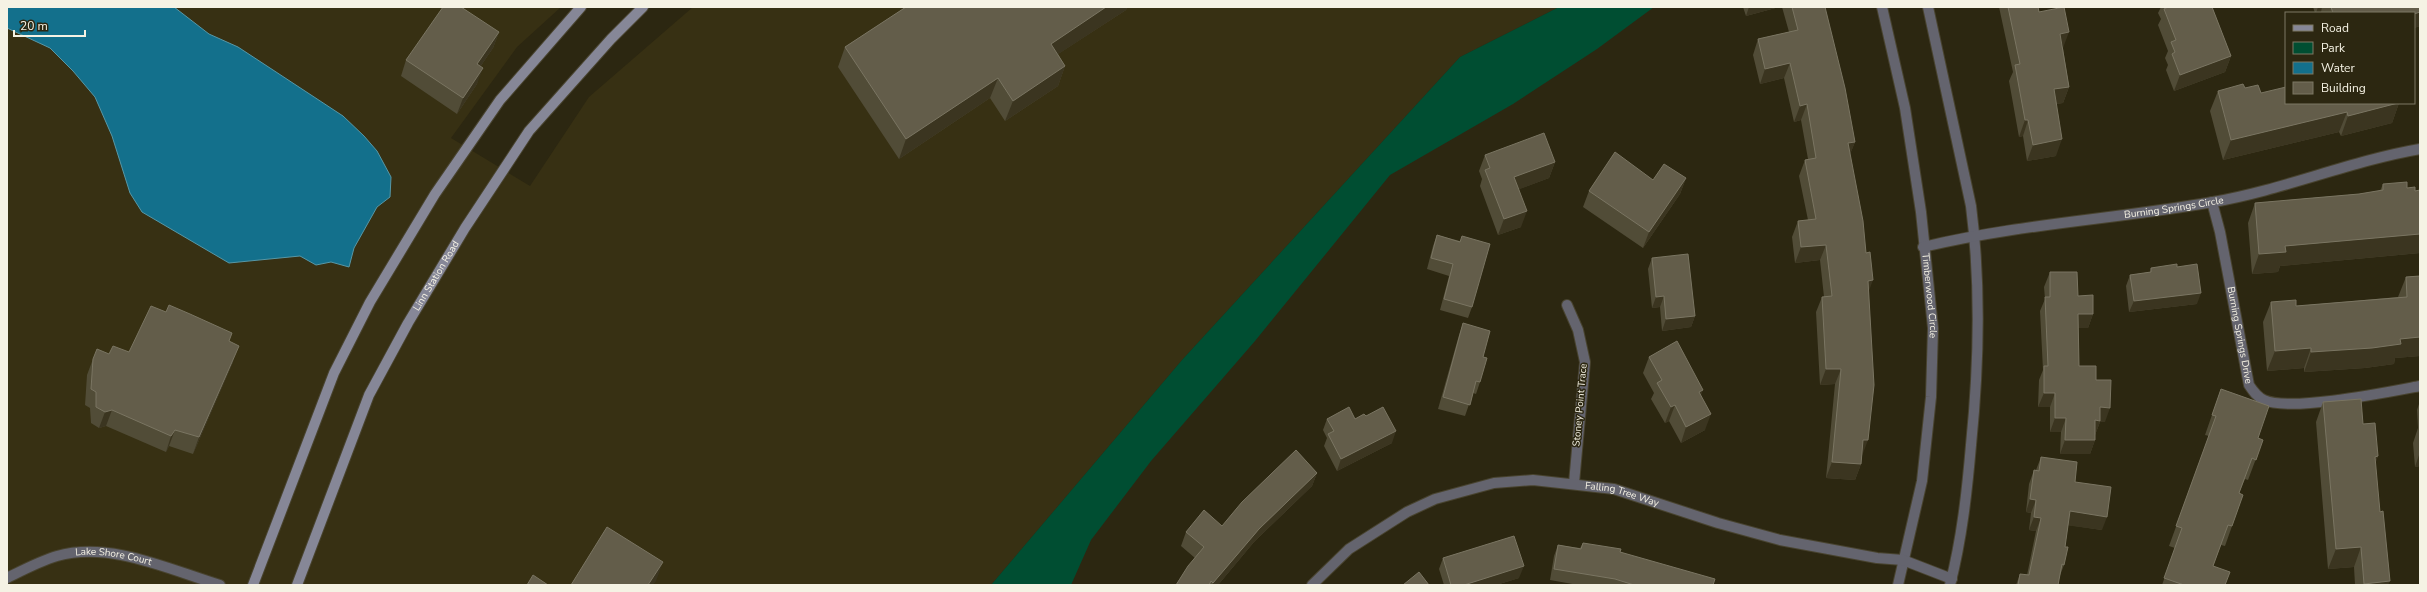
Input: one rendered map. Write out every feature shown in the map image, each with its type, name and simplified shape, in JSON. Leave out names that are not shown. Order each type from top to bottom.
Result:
[{"type":"street","points":[[253,585],[334,373],[370,302],[435,194],[500,100],[581,7]]},
{"type":"street","name":"Linn Station Road","points":[[297,585],[369,395],[408,323],[465,228],[529,131],[610,39],[643,7]]},
{"type":"street","name":"Timberwood Circle","points":[[1882,7],[1905,108],[1921,212],[1933,328],[1931,397],[1922,481],[1898,585]]},
{"type":"street","points":[[1928,7],[1971,206],[1975,234],[1978,352],[1974,414],[1964,523],[1951,582]]},
{"type":"street","name":"Burning Springs Circle","points":[[1924,247],[1975,234],[2212,202],[2261,193],[2392,154],[2420,149]]},
{"type":"street","name":"Burning Springs Drive","points":[[2212,202],[2220,232],[2249,385],[2254,394],[2263,400],[2273,403],[2320,402],[2420,386]]},
{"type":"street","name":"Stoney Point Trace","points":[[1567,305],[1578,330],[1585,362],[1574,483]]},
{"type":"street","name":"Falling Tree Way","points":[[1312,585],[1349,549],[1378,529],[1407,512],[1435,499],[1494,483],[1533,480],[1574,483],[1614,489],[1718,523],[1780,540],[1877,558],[1903,560],[1951,582]]},
{"type":"street","name":"Lake Shore Court","points":[[7,578],[58,556],[89,552],[131,558],[220,585]]},
{"type":"shaded area","points":[[7,7],[561,7],[517,47],[451,138],[530,186],[589,97],[693,7],[1559,7],[1460,57],[1182,360],[991,585],[7,585]]},
{"type":"green space","points":[[1559,7],[1654,7],[1597,49],[1513,104],[1390,175],[1255,341],[1151,461],[1091,540],[1071,585],[991,585],[1182,360],[1460,57]]},
{"type":"water","points":[[7,7],[174,7],[209,34],[238,47],[343,116],[377,151],[391,177],[390,197],[377,207],[354,248],[349,267],[331,262],[316,265],[300,256],[229,263],[142,212],[130,193],[112,136],[95,97],[73,71],[50,48],[7,28]]},
{"type":"building","points":[[443,7],[461,7],[499,32],[477,64],[483,68],[463,98],[406,60]]},
{"type":"building","points":[[906,7],[1106,7],[1051,44],[1065,66],[1013,101],[998,78],[906,139],[845,47]]},
{"type":"building","points":[[1792,7],[1825,7],[1845,88],[1855,142],[1848,143],[1863,221],[1866,253],[1870,252],[1873,280],[1868,281],[1874,385],[1868,440],[1863,440],[1861,464],[1832,462],[1841,369],[1826,369],[1822,297],[1832,296],[1826,245],[1801,247],[1798,221],[1816,219],[1805,160],[1816,158],[1807,104],[1800,106],[1790,63],[1765,69],[1758,39],[1798,30]]},
{"type":"building","points":[[2008,7],[2038,7],[2039,12],[2064,7],[2069,32],[2060,34],[2069,87],[2054,89],[2062,139],[2033,145],[2028,120],[2025,120],[2015,65],[2020,64]]},
{"type":"building","points":[[2168,7],[2212,7],[2231,56],[2180,75],[2172,54],[2175,52],[2171,42],[2176,40],[2164,9]]},
{"type":"building","points":[[2331,7],[2420,7],[2420,12],[2415,14],[2415,12],[2333,12]]},
{"type":"building","points":[[2243,84],[2245,88],[2258,85],[2261,93],[2285,87],[2285,104],[2394,104],[2348,116],[2347,112],[2231,140],[2218,91]]},
{"type":"building","points":[[1544,133],[1555,162],[1514,177],[1527,211],[1504,219],[1485,170],[1490,168],[1485,155]]},
{"type":"building","points":[[1615,152],[1653,180],[1664,164],[1686,178],[1649,232],[1589,191]]},
{"type":"building","points":[[2407,182],[2407,188],[2415,187],[2415,191],[2420,190],[2420,234],[2285,246],[2286,252],[2259,254],[2255,203],[2359,194],[2383,190],[2383,184]]},
{"type":"building","points":[[1437,235],[1460,242],[1462,236],[1490,244],[1472,307],[1444,299],[1453,264],[1431,258]]},
{"type":"building","points":[[1688,254],[1695,316],[1666,319],[1664,296],[1656,297],[1652,258]]},
{"type":"building","points":[[2177,264],[2177,267],[2197,264],[2201,293],[2134,301],[2130,275],[2151,272],[2151,268]]},
{"type":"building","points":[[2050,272],[2077,272],[2078,296],[2093,295],[2093,314],[2078,314],[2079,366],[2096,366],[2096,380],[2111,380],[2110,408],[2100,407],[2100,421],[2095,420],[2095,440],[2065,440],[2066,418],[2055,418],[2055,393],[2044,393],[2044,366],[2048,366],[2045,297],[2050,297]]},
{"type":"building","points":[[2420,276],[2420,337],[2400,339],[2401,344],[2372,348],[2311,352],[2311,348],[2275,351],[2271,302],[2296,300],[2296,306],[2407,297],[2406,277]]},
{"type":"building","points":[[169,305],[232,333],[229,341],[239,346],[199,437],[175,430],[171,436],[112,410],[105,412],[96,407],[96,392],[91,389],[93,359],[97,349],[109,354],[113,346],[129,352],[151,306],[166,312]]},
{"type":"building","points":[[1463,323],[1490,331],[1483,357],[1487,358],[1480,382],[1476,381],[1470,405],[1443,397]]},
{"type":"building","points":[[1677,341],[1703,390],[1699,392],[1711,414],[1686,427],[1675,405],[1671,407],[1657,383],[1662,380],[1649,357]]},
{"type":"building","points":[[2221,389],[2269,406],[2258,438],[2263,440],[2256,460],[2252,458],[2239,493],[2243,495],[2232,526],[2228,525],[2213,566],[2230,572],[2225,585],[2184,585],[2164,578],[2182,528],[2176,526],[2216,416],[2212,415]]},
{"type":"building","points":[[2361,399],[2363,424],[2375,423],[2378,456],[2375,457],[2380,512],[2383,511],[2390,581],[2364,584],[2361,547],[2336,549],[2323,402]]},
{"type":"building","points":[[1349,407],[1355,419],[1364,414],[1366,416],[1383,407],[1396,431],[1341,459],[1328,434],[1334,431],[1327,419]]},
{"type":"building","points":[[1296,450],[1317,473],[1259,529],[1213,583],[1211,581],[1209,585],[1176,585],[1188,566],[1204,547],[1186,532],[1204,510],[1222,526],[1242,502]]},
{"type":"building","points":[[2041,457],[2077,462],[2075,482],[2111,487],[2107,517],[2070,511],[2065,547],[2068,547],[2064,565],[2062,564],[2058,585],[2018,585],[2020,574],[2029,575],[2041,518],[2034,517],[2036,500],[2030,499],[2034,470],[2039,471]]},
{"type":"building","points":[[607,527],[663,562],[648,585],[571,585]]},
{"type":"building","points":[[1514,536],[1524,566],[1464,585],[1451,585],[1443,558]]},
{"type":"building","points":[[1583,543],[1621,549],[1620,552],[1715,579],[1713,585],[1634,585],[1615,579],[1554,569],[1558,545],[1581,549]]},
{"type":"building","points":[[1419,572],[1429,585],[1403,585]]},
{"type":"building","points":[[533,575],[548,585],[527,585]]}]
